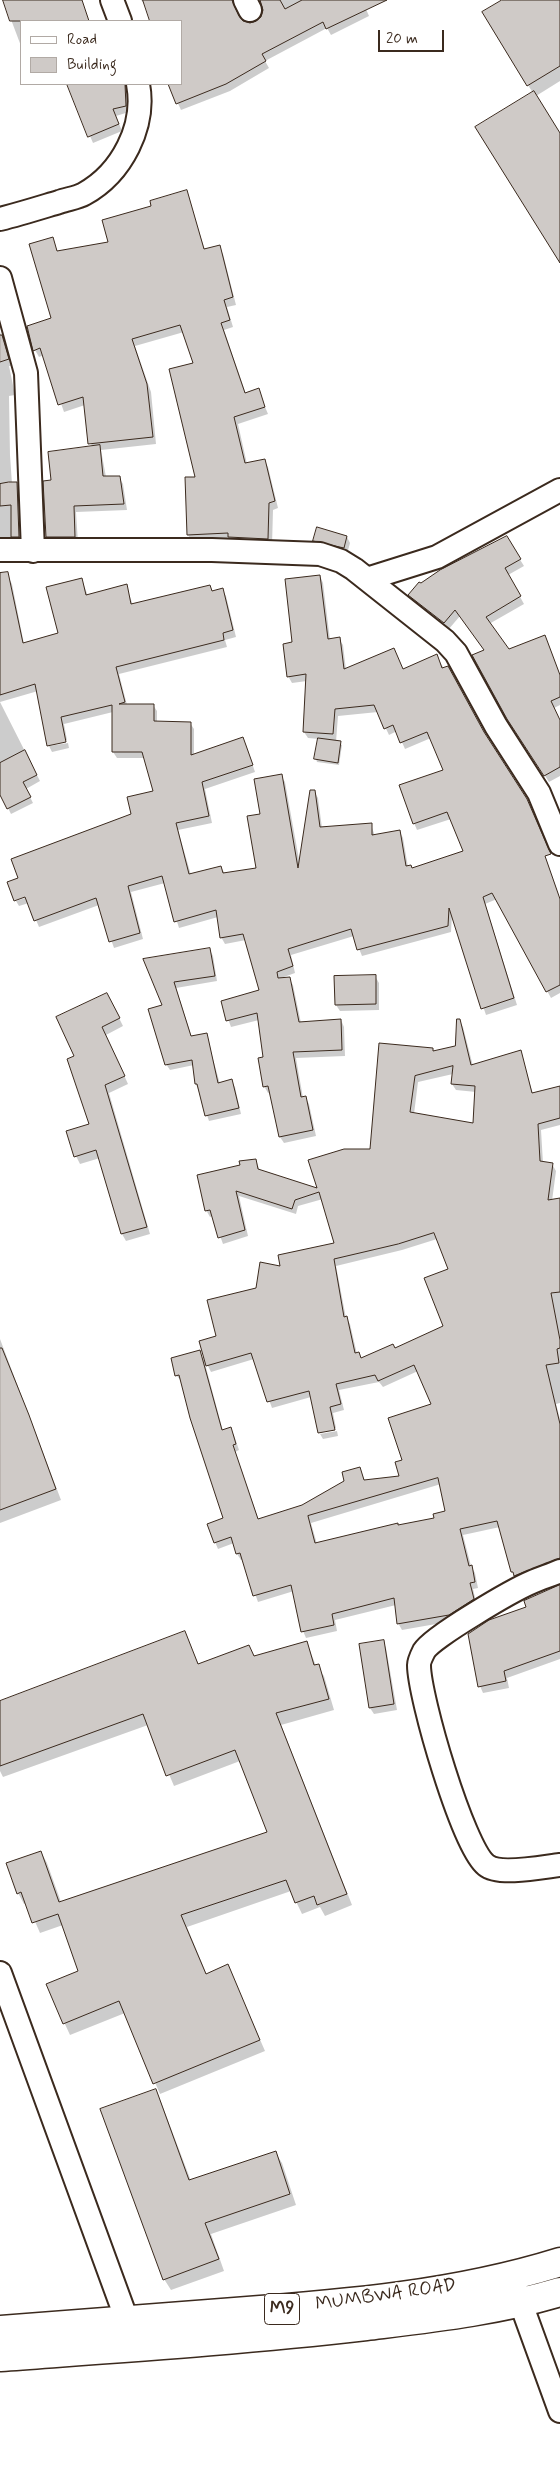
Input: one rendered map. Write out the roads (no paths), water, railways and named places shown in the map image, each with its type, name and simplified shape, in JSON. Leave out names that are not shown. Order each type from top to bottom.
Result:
[{"type":"main road","name":"MUMBWA ROAD","points":[[0,2330],[318,2306],[398,2297],[512,2276],[560,2262]]},
{"type":"main road","name":"MUMBWA ROAD","points":[[0,2357],[230,2341],[326,2331],[449,2315],[520,2302],[560,2292]]},
{"type":"street","points":[[112,0],[120,20]]},
{"type":"street","points":[[0,219],[83,194],[103,180],[118,165],[133,138],[138,119],[140,97],[138,85]]},
{"type":"street","points":[[0,278],[26,374],[33,551]]},
{"type":"street","points":[[367,579],[438,557],[560,490]]},
{"type":"street","points":[[0,550],[212,550],[320,554],[342,561],[445,640],[456,653],[496,726],[539,793],[560,844]]},
{"type":"street","points":[[560,1571],[530,1582],[448,1629],[425,1649],[419,1664],[427,1709],[448,1786],[471,1842],[485,1865],[499,1871],[560,1865]]},
{"type":"street","points":[[0,1973],[128,2321],[136,2348]]},
{"type":"street","points":[[512,2276],[560,2411]]}]
